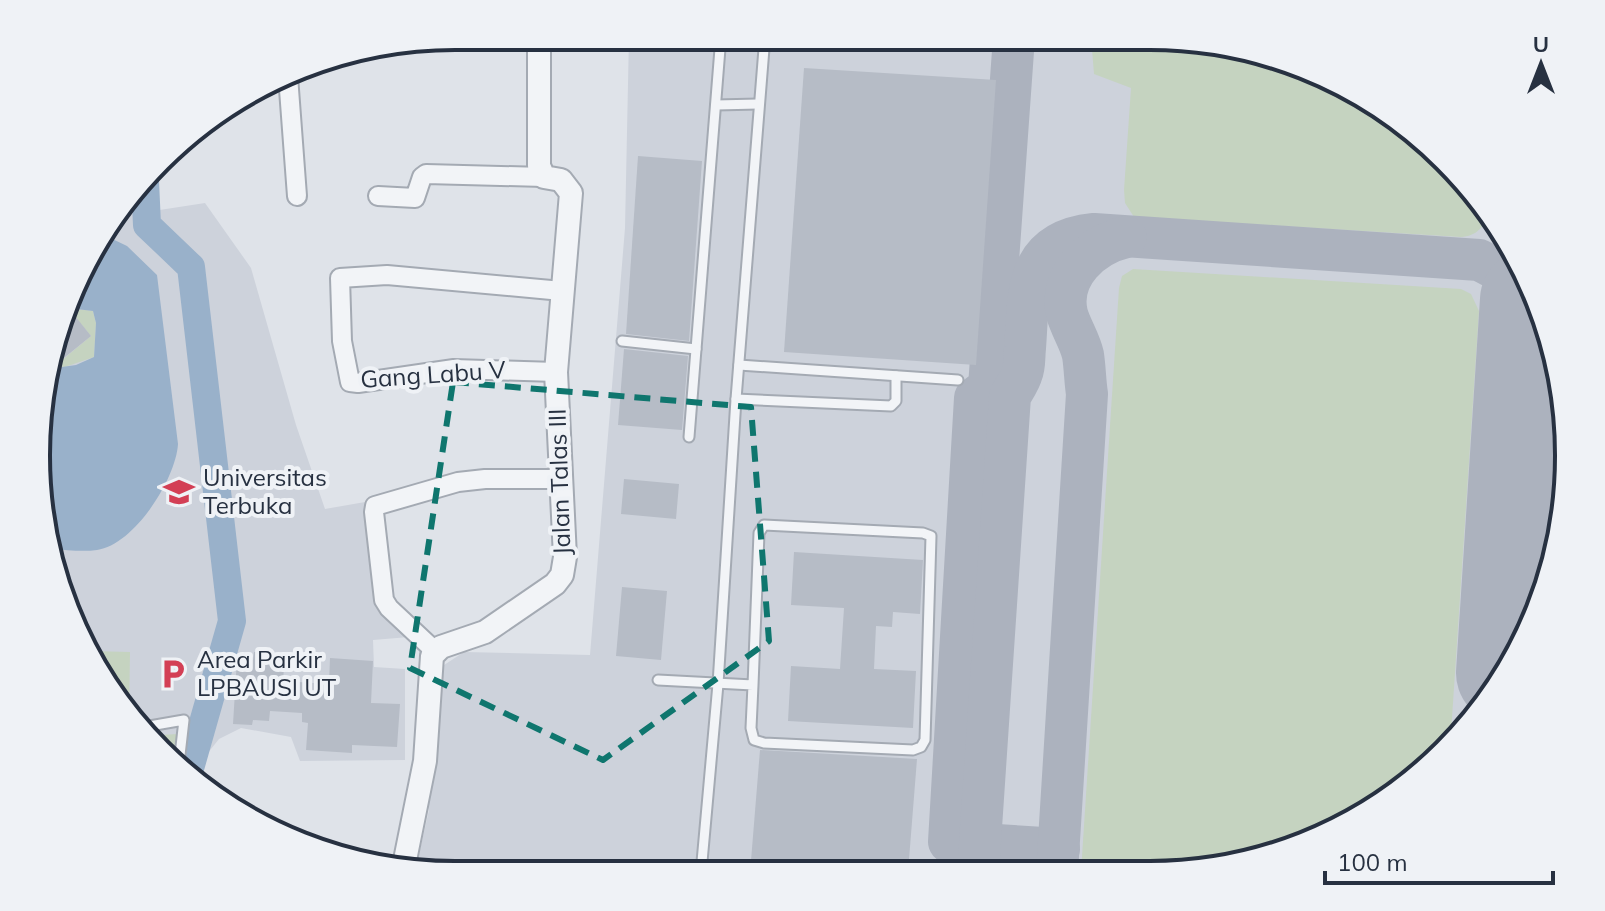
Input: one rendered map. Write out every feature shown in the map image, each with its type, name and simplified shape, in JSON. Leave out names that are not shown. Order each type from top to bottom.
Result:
[{"type":"street","points":[[378,196],[415,198],[426,174],[544,177],[539,163],[539,50]]},
{"type":"street","points":[[289,86],[297,196]]},
{"type":"street","name":"Jalan Talas III","points":[[435,651],[485,632],[559,580],[565,557],[556,372],[571,193],[561,180],[544,177]]},
{"type":"street","name":"Gang Labu V","points":[[556,372],[454,369],[350,382],[342,341],[340,278],[387,275],[562,291]]},
{"type":"street","points":[[405,858],[425,761],[432,656],[435,651],[384,600],[375,506],[458,482],[560,479]]},
{"type":"lane","points":[[689,437],[720,50]]},
{"type":"lane","points":[[702,861],[718,684],[736,399],[764,50]]},
{"type":"lane","points":[[716,105],[758,104]]},
{"type":"lane","points":[[622,341],[696,349]]},
{"type":"lane","points":[[739,365],[958,380]]},
{"type":"lane","points":[[736,399],[891,406],[896,401],[896,376]]},
{"type":"lane","points":[[764,525],[908,532],[931,536],[925,740],[921,747],[898,749],[754,740],[751,728],[753,685],[759,533],[764,525]]},
{"type":"lane","points":[[658,680],[753,685]]},
{"type":"lane","points":[[153,725],[184,720],[180,753]]},
{"type":"highlighted area","points":[[453,382],[751,407],[769,641],[603,760],[410,668]]},
{"type":"shaded area","points":[[629,50],[1176,51],[1229,58],[1305,81],[1375,118],[1436,169],[1487,230],[1524,300],[1547,376],[1555,456],[1547,535],[1524,611],[1487,681],[1454,723],[1417,760],[1375,793],[1329,819],[1280,839],[1229,853],[1150,861],[418,859],[429,810],[423,790],[441,667],[464,652],[590,655],[625,228]]},
{"type":"shaded area","name":"Universitas Terbuka","points":[[205,203],[251,268],[296,425],[325,509],[371,501],[381,595],[421,636],[373,640],[374,667],[405,669],[405,760],[300,761],[291,737],[241,728],[219,739],[198,768],[169,742],[134,702],[118,681],[92,635],[64,560],[53,508],[50,456],[53,403],[64,351],[81,300],[104,253],[130,215]]},
{"type":"green space","points":[[1092,50],[1150,50],[1229,58],[1305,81],[1352,104],[1396,134],[1436,169],[1483,224],[1474,234],[1461,237],[1134,217],[1125,203],[1124,190],[1131,88],[1094,74]]},
{"type":"green space","points":[[1133,269],[1461,289],[1471,294],[1479,311],[1451,726],[1417,760],[1352,807],[1280,839],[1202,858],[1082,861],[1122,276]]},
{"type":"green space","points":[[78,309],[93,311],[96,323],[94,357],[60,368],[62,360],[91,336],[75,317]]},
{"type":"green space","points":[[100,651],[130,652],[129,696]]},
{"type":"green space","points":[[177,734],[175,748],[169,742],[162,735]]},
{"type":"water","points":[[112,239],[127,246],[157,275],[178,444],[170,475],[161,492],[125,536],[97,550],[62,550],[51,482],[53,403],[60,367],[76,365],[94,357],[96,323],[93,311],[78,309]]},
{"type":"building","points":[[804,68],[996,80],[976,365],[784,352]]},
{"type":"building","points":[[638,156],[702,161],[689,341],[626,334]]},
{"type":"building","points":[[75,316],[91,336],[62,360]]},
{"type":"building","points":[[624,349],[688,356],[682,430],[618,425]]},
{"type":"building","points":[[624,479],[679,484],[676,519],[621,514]]},
{"type":"building","points":[[794,552],[923,560],[920,614],[893,612],[892,627],[876,626],[874,669],[916,671],[913,728],[788,721],[791,666],[840,669],[844,608],[791,605]]},
{"type":"building","points":[[622,587],[667,591],[661,660],[616,656]]},
{"type":"building","points":[[254,652],[285,654],[283,681],[329,684],[330,658],[373,661],[371,703],[400,704],[397,747],[352,745],[352,753],[306,750],[308,723],[302,722],[302,713],[270,711],[269,721],[253,720],[252,725],[233,724],[237,659],[253,660]]},
{"type":"building","points":[[760,750],[917,759],[909,861],[751,861]]},
{"type":"waterway","points":[[146,195],[147,225],[191,267],[232,621],[192,763]]},
{"type":"taxiway","points":[[1013,50],[989,387],[975,398],[949,842],[1059,849]]},
{"type":"taxiway","points":[[979,861],[1010,396],[1024,367],[1030,290],[1035,273],[1042,259],[1054,247],[1094,234],[1479,260],[1515,284],[1524,303],[1528,345]]},
{"type":"taxiway","points":[[1058,861],[1087,394],[1083,355],[1067,314],[1066,300],[1068,287],[1080,264],[1101,247],[1126,237]]},
{"type":"runway","points":[[1509,643],[1530,316]]},
{"type":"place","name":"Universitas Terbuka","points":[[179,492]]},
{"type":"place","name":"Area Parkir LPBAUSI UT","points":[[173,674]]}]
